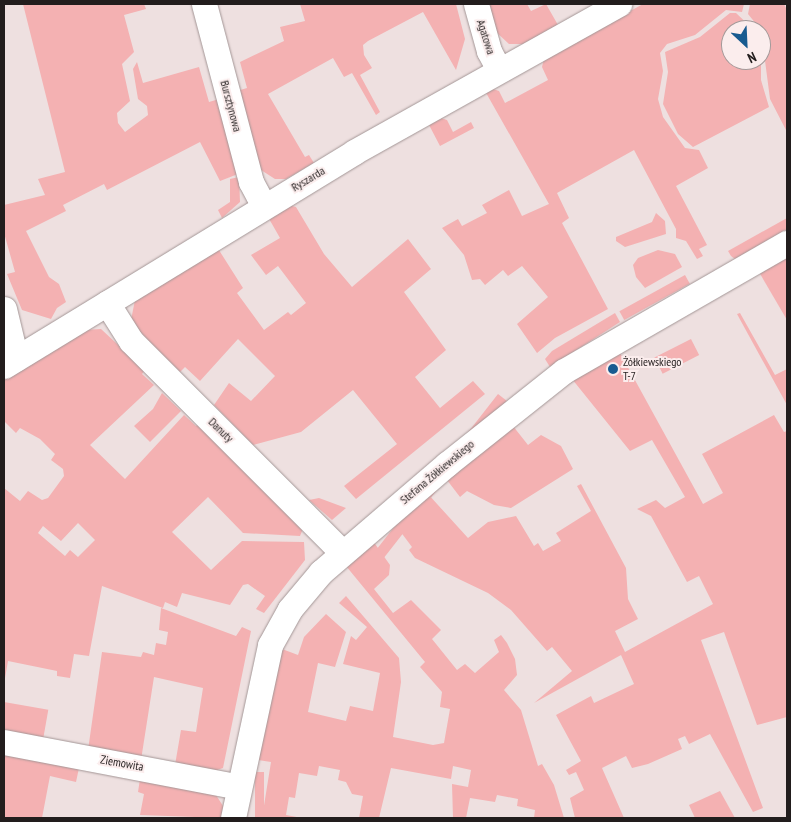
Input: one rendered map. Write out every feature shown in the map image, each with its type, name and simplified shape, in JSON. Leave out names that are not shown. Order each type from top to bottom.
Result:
[{"type":"street","name":"Bursztynowa","points":[[204,4],[251,182],[264,206]]},
{"type":"street","name":"Agatowa","points":[[476,4],[489,51],[499,70]]},
{"type":"street","name":"Ryszarda","points":[[10,362],[264,206],[499,70],[619,4]]},
{"type":"street","name":"Stefana Żółkiewskiego","points":[[233,818],[273,637],[307,586],[342,552],[518,405],[583,358],[787,243]]},
{"type":"street","name":"Danuty","points":[[107,303],[131,341],[342,552]]},
{"type":"street","points":[[4,310],[10,362]]},
{"type":"street","name":"Ziemowita","points":[[4,742],[239,787]]},
{"type":"shaded area","points":[[23,4],[144,4],[146,9],[124,15],[134,52],[122,64],[130,101],[117,113],[118,123],[125,132],[148,115],[147,106],[138,99],[133,69],[137,62],[143,83],[199,67],[209,102],[219,99],[238,174],[220,181],[200,142],[107,190],[104,184],[63,205],[66,211],[26,231],[49,277],[59,284],[66,302],[57,308],[51,319],[22,310],[7,274],[15,272],[4,233],[4,205],[45,195],[38,179],[65,172]]},
{"type":"shaded area","points":[[300,4],[456,4],[465,39],[456,70],[423,12],[363,45],[364,55],[372,68],[360,75],[380,112],[376,115],[352,73],[344,77],[333,58],[268,94],[305,157],[309,155],[314,163],[286,179],[275,179],[261,170],[237,91],[247,88],[240,62],[284,41],[280,27],[305,21]]},
{"type":"shaded area","points":[[488,4],[527,4],[531,11],[546,4],[558,25],[523,44],[509,44],[495,31]]},
{"type":"shaded area","points":[[643,4],[744,4],[742,12],[726,10],[695,35],[667,44],[660,53],[663,71],[658,99],[663,117],[685,148],[699,150],[708,168],[676,186],[707,245],[699,249],[703,256],[697,259],[686,241],[676,238],[676,229],[634,150],[557,193],[569,218],[562,223],[608,309],[555,338],[537,353],[517,324],[548,297],[522,266],[508,276],[503,270],[485,285],[480,279],[472,280],[464,255],[442,228],[458,219],[462,226],[487,213],[482,205],[509,190],[522,216],[549,204],[485,91],[490,88],[499,91],[505,103],[548,80],[542,67],[544,59]]},
{"type":"shaded area","points":[[750,4],[784,4],[787,10],[787,132],[770,99],[766,70],[771,70],[771,20],[753,20],[748,14]]},
{"type":"shaded area","points":[[730,13],[736,13],[743,20],[721,20]]},
{"type":"shaded area","points":[[721,20],[721,70],[761,70],[761,80],[769,107],[693,147],[678,134],[663,104],[668,72],[665,52],[700,37]]},
{"type":"shaded area","points":[[438,117],[447,120],[453,132],[471,122],[474,128],[440,146],[428,123]]},
{"type":"shaded area","points":[[239,177],[240,202],[222,218],[218,210],[230,202],[230,179]]},
{"type":"shaded area","points":[[288,205],[296,207],[324,254],[352,287],[408,239],[431,269],[404,292],[446,350],[415,377],[440,408],[473,381],[485,394],[356,499],[344,486],[397,444],[353,390],[301,432],[253,445],[214,405],[229,383],[251,401],[275,376],[238,339],[200,381],[185,367],[180,372],[142,336],[131,320],[135,300],[217,247],[243,288],[237,293],[264,330],[288,312],[291,315],[306,303],[278,266],[266,275],[251,255],[280,238],[268,217]]},
{"type":"shaded area","points":[[656,213],[665,221],[666,234],[625,247],[616,241],[616,237],[652,222]]},
{"type":"shaded area","points":[[787,218],[787,229],[735,259],[731,256],[728,251]]},
{"type":"shaded area","points":[[658,250],[675,254],[682,267],[645,288],[636,277],[633,265],[638,258]]},
{"type":"shaded area","points":[[787,257],[787,320],[759,272]]},
{"type":"shaded area","points":[[685,275],[690,284],[624,320],[619,311]]},
{"type":"shaded area","points":[[615,313],[620,322],[550,367],[545,359],[552,351]]},
{"type":"shaded area","points":[[740,313],[775,375],[787,369],[787,405],[737,314]]},
{"type":"shaded area","points":[[101,329],[145,370],[142,374],[154,385],[90,445],[125,479],[184,415],[196,426],[200,423],[304,526],[300,536],[243,533],[208,497],[172,532],[211,570],[242,541],[304,542],[305,560],[264,613],[256,609],[265,596],[248,584],[243,585],[230,605],[182,593],[177,607],[165,602],[163,608],[102,586],[89,656],[74,654],[70,678],[57,676],[57,671],[8,661],[4,684],[4,488],[20,501],[28,491],[42,500],[48,498],[64,476],[63,469],[51,460],[55,454],[40,439],[20,428],[16,433],[4,421],[4,379],[84,330]],"holes":[[[78,523],[95,540],[78,557],[70,550],[65,556],[38,533],[43,526],[61,541]]]},
{"type":"shaded area","points":[[691,339],[699,355],[663,374],[654,358]]},
{"type":"shaded area","points":[[619,351],[703,504],[723,493],[702,454],[774,415],[784,432],[787,431],[787,717],[757,725],[724,632],[701,640],[763,808],[753,812],[710,734],[689,744],[685,736],[678,739],[682,749],[648,764],[632,768],[626,756],[602,768],[624,818],[575,818],[570,798],[584,790],[576,772],[569,775],[566,770],[581,761],[556,715],[591,696],[594,703],[634,684],[621,655],[534,703],[572,671],[552,647],[547,651],[511,610],[488,593],[415,558],[409,550],[412,547],[394,523],[428,494],[468,538],[488,522],[516,516],[534,546],[538,543],[543,551],[561,541],[556,533],[591,511],[577,486],[581,484],[626,568],[628,599],[638,619],[615,631],[625,652],[713,604],[699,576],[687,582],[651,516],[637,509],[656,500],[665,508],[685,497],[652,440],[630,451],[572,379]]},
{"type":"shaded area","points":[[162,393],[181,411],[150,442],[134,426],[153,409]]},
{"type":"shaded area","points":[[498,394],[507,401],[380,562],[372,556]]},
{"type":"shaded area","points":[[513,426],[528,445],[541,435],[561,446],[573,469],[511,508],[494,505],[467,491],[460,497],[447,480]]},
{"type":"shaded area","points":[[319,498],[346,508],[332,520],[309,500]]},
{"type":"shaded area","points":[[373,541],[390,565],[389,575],[374,589],[393,613],[411,600],[441,630],[432,639],[457,670],[465,664],[475,673],[499,652],[494,640],[501,635],[507,643],[515,659],[517,675],[504,690],[521,710],[538,766],[542,764],[554,785],[564,818],[534,818],[535,810],[517,806],[518,799],[497,795],[495,802],[470,798],[466,818],[453,818],[452,784],[468,787],[471,770],[453,766],[451,779],[391,768],[379,818],[359,818],[363,796],[352,794],[346,782],[338,780],[340,770],[319,766],[317,776],[299,773],[295,798],[289,797],[286,815],[302,818],[262,818],[271,762],[258,760],[282,649],[298,655],[304,637],[326,614],[346,632],[335,667],[318,663],[308,712],[346,721],[350,706],[373,711],[380,673],[343,664],[351,636],[356,640],[367,627],[339,603],[346,596],[399,658],[401,682],[393,737],[433,745],[444,743],[450,709],[440,707],[442,692],[420,667],[425,662],[346,566]]},
{"type":"shaded area","points":[[161,608],[236,636],[242,627],[251,631],[223,768],[214,771],[175,765],[181,730],[196,732],[203,688],[154,677],[141,760],[88,750],[102,652],[141,657],[143,652],[154,655],[156,643],[166,645],[168,632],[159,630]]},
{"type":"shaded area","points":[[4,702],[48,710],[43,741],[4,734]]},
{"type":"shaded area","points":[[4,753],[79,768],[76,782],[50,776],[42,818],[4,818]]},
{"type":"shaded area","points":[[255,772],[264,772],[264,818],[255,818]]},
{"type":"shaded area","points":[[140,779],[216,795],[223,806],[223,818],[140,815],[144,794],[138,792]]},
{"type":"shaded area","points":[[720,791],[735,818],[695,818],[689,805]]},
{"type":"place","name":"Żółkiewskiego T-7","points":[[613,369]]}]
